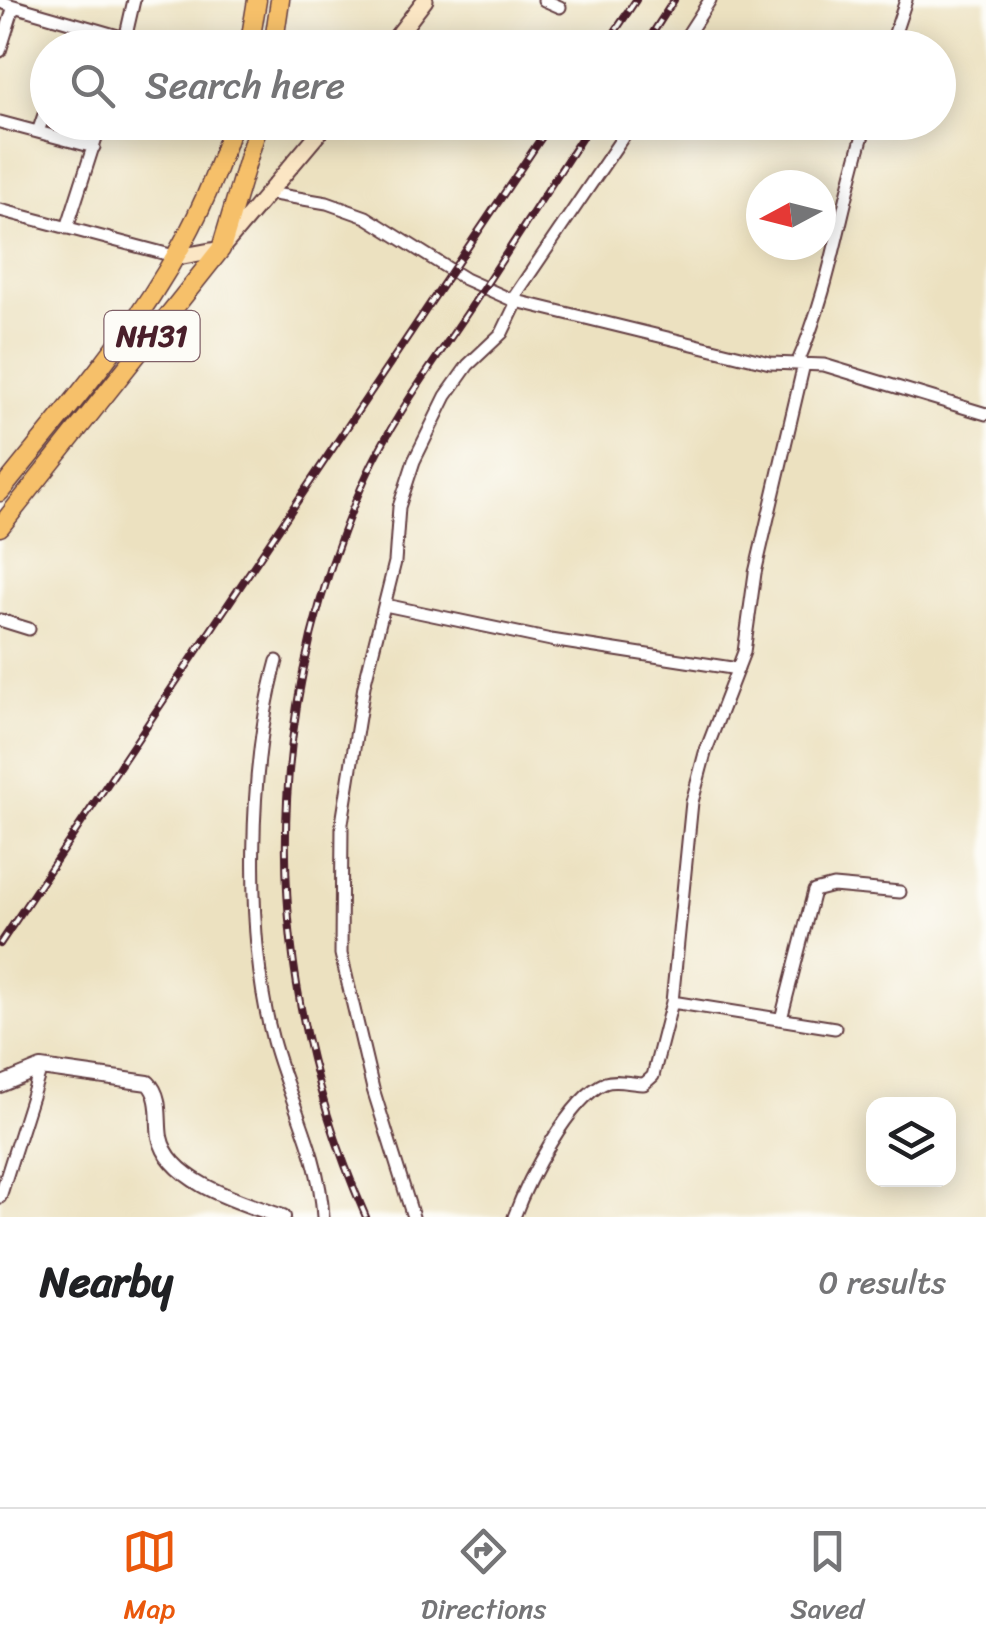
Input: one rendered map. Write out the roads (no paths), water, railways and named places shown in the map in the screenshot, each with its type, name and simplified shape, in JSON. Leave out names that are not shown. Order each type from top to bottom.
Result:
[{"type":"highway","points":[[252,30],[256,0]]},
{"type":"highway","points":[[275,30],[280,0]]},
{"type":"highway","name":"NH31","points":[[0,492],[140,317],[178,257],[226,140]]},
{"type":"highway","name":"NH31","points":[[0,526],[221,249],[254,140]]},
{"type":"main road","points":[[402,30],[425,0]]},
{"type":"main road","points":[[178,257],[221,249],[313,140]]},
{"type":"street","points":[[127,30],[134,0]]},
{"type":"street","points":[[544,0],[560,7]]},
{"type":"street","points":[[691,30],[710,0]]},
{"type":"street","points":[[896,30],[906,0]]},
{"type":"street","points":[[0,2],[34,6],[92,30]]},
{"type":"street","points":[[0,51],[14,6]]},
{"type":"street","points":[[0,122],[30,130]]},
{"type":"street","points":[[68,140],[94,147]]},
{"type":"street","points":[[67,228],[96,140]]},
{"type":"street","points":[[413,1217],[373,1089],[339,936],[342,823],[352,752],[395,562],[400,508],[424,438],[456,381],[502,334],[515,301],[621,140]]},
{"type":"street","points":[[514,1217],[545,1154],[596,1090],[608,1082],[650,1080],[672,1002],[692,802],[705,753],[738,669],[800,364],[826,292],[846,190],[861,140]]},
{"type":"street","points":[[268,193],[326,203],[366,217],[465,279],[515,301],[770,363],[824,365],[986,414]]},
{"type":"street","points":[[0,210],[178,257]]},
{"type":"street","points":[[385,605],[550,640],[738,669]]},
{"type":"street","points":[[0,620],[28,628]]},
{"type":"street","points":[[276,661],[259,741],[259,950],[272,1036],[315,1163],[323,1217]]},
{"type":"street","points":[[781,1019],[814,891],[833,886],[900,892]]},
{"type":"street","points":[[672,1002],[835,1028]]},
{"type":"street","points":[[0,1085],[41,1068],[148,1083],[157,1098],[161,1142],[176,1167],[283,1217]]},
{"type":"street","points":[[0,1198],[41,1068]]},
{"type":"railway","points":[[616,30],[636,0]]},
{"type":"railway","points":[[655,30],[674,0]]},
{"type":"railway","points":[[0,944],[540,140]]},
{"type":"railway","points":[[366,1217],[331,1126],[306,1035],[291,942],[286,849],[290,757],[305,664],[329,572],[364,481],[387,435],[580,140]]}]
